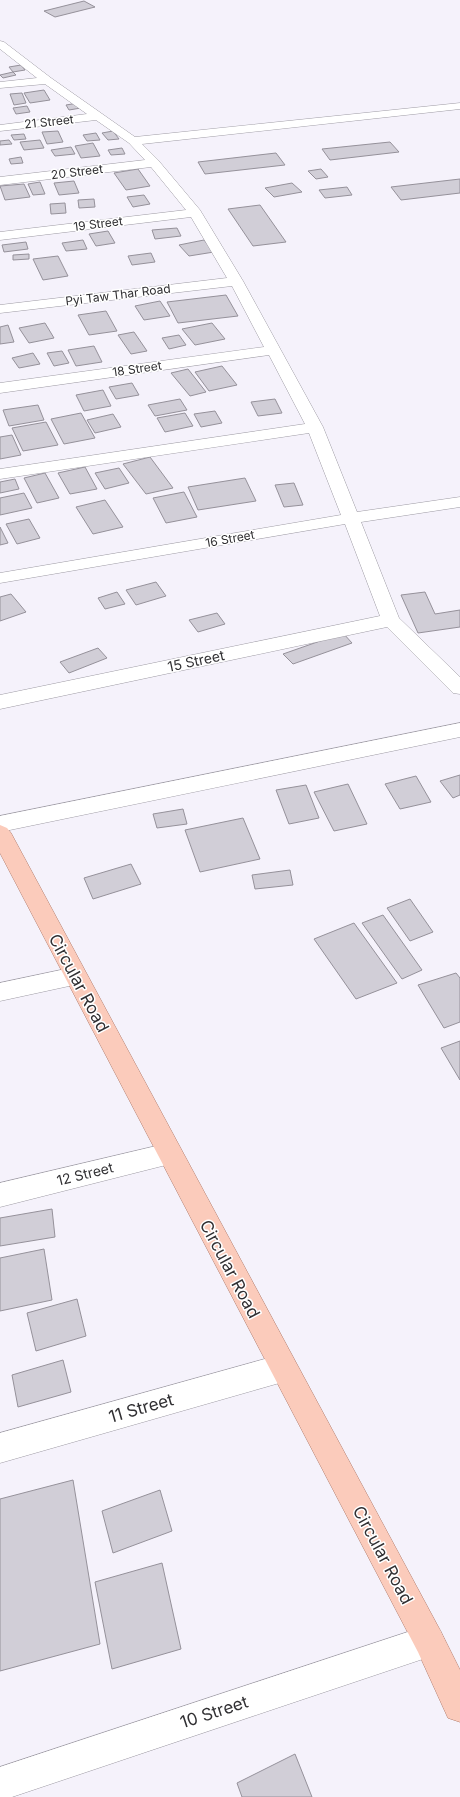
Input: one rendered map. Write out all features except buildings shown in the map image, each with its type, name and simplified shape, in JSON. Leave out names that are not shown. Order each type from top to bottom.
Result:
[{"type":"main road","name":"Circular Road","points":[[0,833],[169,1154],[429,1641],[460,1706]]},
{"type":"street","points":[[0,44],[47,80],[133,141],[154,163],[195,213],[236,280],[315,427],[391,620],[460,688]]},
{"type":"street","points":[[0,85],[47,80]]},
{"type":"street","points":[[133,141],[460,106]]},
{"type":"street","name":"21 Street","points":[[0,128],[98,116]]},
{"type":"street","name":"20 Street","points":[[0,181],[154,163]]},
{"type":"street","name":"19 Street","points":[[0,236],[195,213]]},
{"type":"street","name":"Pyi Taw Thar Road","points":[[0,309],[236,280]]},
{"type":"street","name":"18 Street","points":[[0,388],[273,350]]},
{"type":"street","points":[[0,474],[315,427]]},
{"type":"street","name":"16 Street","points":[[0,578],[351,518],[460,502]]},
{"type":"street","name":"15 Street","points":[[0,702],[391,620]]},
{"type":"street","points":[[0,824],[460,730]]},
{"type":"street","points":[[0,992],[75,976]]},
{"type":"street","name":"12 Street","points":[[0,1194],[169,1154]]},
{"type":"street","name":"11 Street","points":[[0,1448],[283,1368]]},
{"type":"street","name":"10 Street","points":[[0,1784],[429,1641]]}]
